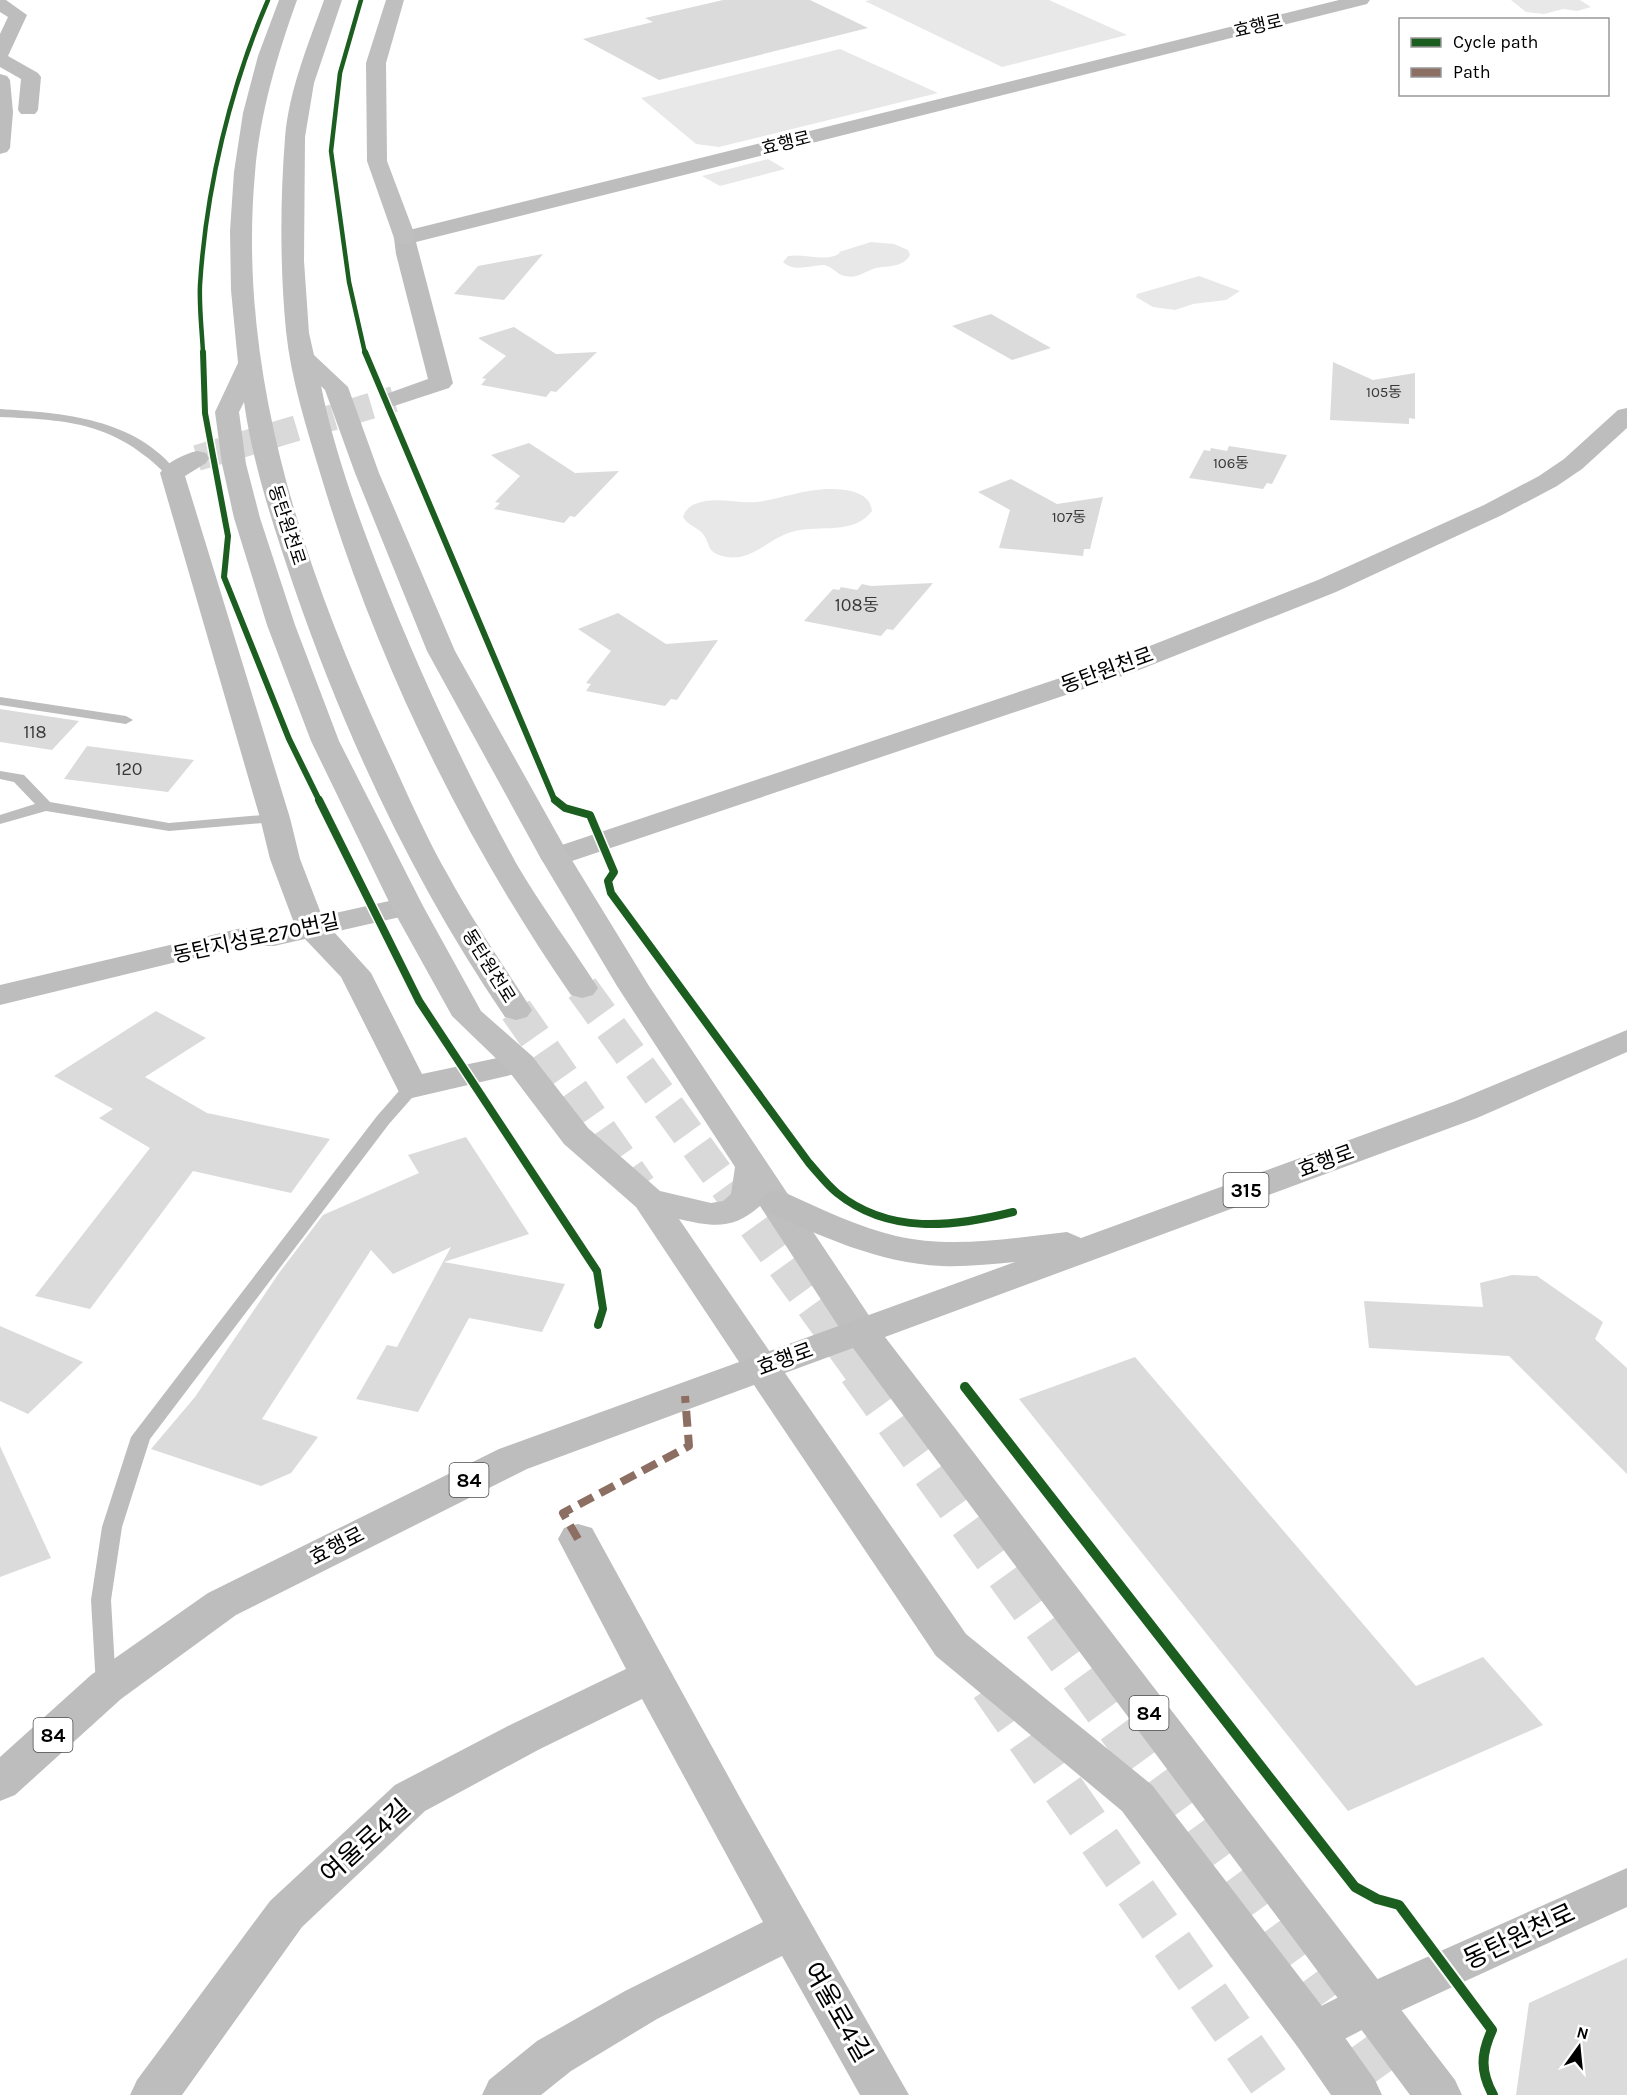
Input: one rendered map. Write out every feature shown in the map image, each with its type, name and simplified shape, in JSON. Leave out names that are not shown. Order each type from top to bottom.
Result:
[{"type":"main road","name":"동탄원천로","points":[[288,0],[273,36],[259,89],[241,204],[239,262],[244,339],[269,468],[332,657],[363,730],[432,875],[516,1010]]},
{"type":"main road","points":[[333,0],[304,83],[294,137],[293,261],[298,333],[314,411],[347,520],[405,669],[428,720],[502,864],[582,988]]},
{"type":"main road","points":[[395,0],[376,63],[377,161],[405,238]]},
{"type":"main road","points":[[303,357],[336,387],[367,473],[441,651],[555,857],[633,986],[861,1332]]},
{"type":"main road","points":[[249,364],[227,412],[234,464],[247,518],[281,625],[325,741],[408,906],[468,1016],[520,1063],[576,1136],[648,1199],[762,1368]]},
{"type":"main road","points":[[648,1199],[711,1215],[734,1210],[748,1198],[752,1167]]},
{"type":"street","name":"효행로","points":[[405,238],[1361,0]]},
{"type":"street","points":[[0,4],[18,15],[0,54]]},
{"type":"street","points":[[1277,4],[1309,14]]},
{"type":"street","points":[[0,59],[31,77],[28,110]]},
{"type":"street","points":[[0,80],[3,112],[0,148]]},
{"type":"street","points":[[394,399],[441,383],[407,254],[405,238]]},
{"type":"street","name":"동탄원천로","points":[[555,857],[1124,666],[1327,586],[1493,510],[1548,481],[1573,464],[1627,416]]},
{"type":"street","points":[[197,458],[172,473],[275,818],[285,859],[311,927],[355,973],[412,1087],[520,1063]]},
{"type":"street","name":"동탄지성로270번길","points":[[0,995],[123,968],[242,937],[274,937],[408,906]]},
{"type":"street","points":[[0,1017],[255,954],[274,937]]},
{"type":"street","name":"효행로","points":[[0,1783],[106,1687],[222,1604],[513,1458],[1465,1110],[1627,1041]]},
{"type":"street","points":[[776,1202],[856,1237],[904,1250],[943,1254],[1107,1241]]},
{"type":"street","name":"84","points":[[861,1332],[1438,2095]]},
{"type":"street","points":[[762,1368],[951,1645],[1137,1798],[1314,2032],[1358,2095]]},
{"type":"street","name":"여울로4길","points":[[578,1539],[650,1676],[790,1930],[885,2095]]},
{"type":"street","name":"여울로4길","points":[[154,2095],[286,1914],[410,1798],[523,1738],[650,1676]]},
{"type":"street","name":"동탄원천로","points":[[1314,2032],[1370,2004],[1627,1887]]},
{"type":"street","points":[[506,2095],[554,2056],[641,2005],[790,1930]]},
{"type":"lane","points":[[0,413],[63,416],[92,422],[125,436],[157,455],[172,473]]},
{"type":"lane","points":[[0,701],[126,720]]},
{"type":"lane","points":[[0,775],[19,778],[45,806]]},
{"type":"lane","points":[[0,819],[45,806],[169,827],[275,818]]},
{"type":"lane","points":[[106,1687],[101,1600],[112,1527],[141,1437],[383,1120],[412,1087]]},
{"type":"shaded area","points":[[1049,0],[1127,35],[1002,67],[865,1]]},
{"type":"shaded area","points":[[1511,0],[1580,0],[1591,7],[1577,11],[1563,9],[1544,14],[1526,12]]},
{"type":"shaded area","points":[[840,49],[938,93],[719,147],[696,144],[641,98]]},
{"type":"shaded area","points":[[768,159],[785,169],[720,186],[702,176]]},
{"type":"shaded area","points":[[871,242],[894,244],[908,250],[910,255],[900,264],[876,268],[850,277],[824,265],[798,268],[783,262],[788,256],[795,255],[822,258],[834,256],[839,252]]},
{"type":"shaded area","points":[[1199,276],[1240,291],[1226,300],[1193,304],[1175,310],[1153,307],[1136,297],[1137,294]]},
{"type":"shaded area","points":[[827,489],[855,492],[866,499],[872,511],[865,519],[847,526],[805,529],[785,534],[750,554],[740,557],[719,555],[712,551],[703,534],[683,517],[689,507],[703,502],[718,500],[757,502]]},
{"type":"building","points":[[723,0],[810,0],[868,28],[659,80],[583,39],[653,22],[645,18]]},
{"type":"building","points":[[543,254],[504,300],[454,294],[478,266]]},
{"type":"building","points":[[991,314],[1051,348],[1012,360],[952,326]]},
{"type":"building","points":[[514,327],[556,354],[597,352],[556,392],[551,391],[546,397],[481,385],[486,379],[482,378],[506,356],[478,338]]},
{"type":"building","points":[[1333,362],[1373,380],[1415,373],[1415,419],[1409,418],[1409,424],[1330,420]]},
{"type":"building","points":[[529,443],[575,473],[619,471],[575,517],[570,516],[564,523],[494,509],[500,503],[495,502],[520,476],[491,455]]},
{"type":"building","points":[[1229,446],[1287,455],[1272,484],[1267,483],[1263,489],[1189,478],[1204,450],[1210,451],[1211,448],[1227,451]]},
{"type":"building","points":[[1011,479],[1057,504],[1103,497],[1090,549],[1084,549],[1083,556],[999,548],[1010,510],[978,492]]},
{"type":"building","points":[[933,583],[893,630],[887,629],[881,636],[804,621],[833,589],[839,590],[841,587],[857,590],[862,584],[871,586]]},
{"type":"building","points":[[618,613],[666,644],[718,640],[677,700],[671,699],[665,706],[586,691],[591,684],[586,683],[611,651],[578,629]]},
{"type":"building","points":[[0,709],[79,721],[52,750],[0,742]]},
{"type":"building","points":[[87,746],[194,760],[168,792],[64,779]]},
{"type":"building","points":[[156,1011],[206,1038],[145,1077],[207,1113],[330,1139],[291,1193],[193,1171],[90,1309],[35,1296],[150,1148],[99,1118],[113,1109],[54,1076]]},
{"type":"building","points":[[466,1137],[529,1234],[444,1262],[565,1284],[542,1332],[469,1318],[418,1412],[356,1399],[387,1345],[397,1347],[451,1247],[393,1274],[371,1250],[262,1419],[318,1437],[291,1473],[261,1486],[151,1449],[195,1397],[279,1273],[323,1215],[419,1173],[408,1155]]},
{"type":"building","points":[[1512,1275],[1537,1276],[1603,1322],[1595,1339],[1627,1368],[1627,1474],[1509,1356],[1369,1348],[1364,1301],[1483,1307],[1480,1283]]},
{"type":"building","points":[[0,1326],[83,1362],[28,1414],[0,1401]]},
{"type":"building","points":[[1135,1357],[1416,1686],[1483,1657],[1543,1725],[1348,1811],[1019,1399]]},
{"type":"building","points":[[0,1446],[51,1558],[0,1577]]},
{"type":"building","points":[[1627,1958],[1627,2095],[1516,2095],[1529,2003]]},
{"type":"tunnel","points":[[197,458],[394,399]]},
{"type":"tunnel","points":[[582,988],[860,1371]]},
{"type":"tunnel","points":[[516,1010],[640,1187]]},
{"type":"tunnel","points":[[859,1370],[1320,2006]]},
{"type":"tunnel","points":[[991,1686],[1278,2095]]},
{"type":"tunnel","points":[[1351,2048],[1385,2095]]},
{"type":"marked path","points":[[578,1539],[563,1513],[689,1446],[685,1396]]},
{"type":"cycle path","points":[[268,0],[248,47],[220,143],[208,211],[200,286],[205,413],[228,536],[224,577],[289,739],[419,1001],[597,1271],[603,1309],[598,1325]]},
{"type":"cycle path","points":[[361,0],[340,73],[331,151],[349,282],[366,357],[554,799],[565,808],[590,815],[614,872],[608,881],[611,893],[809,1163],[837,1193],[857,1207],[878,1216],[922,1225],[968,1222],[1013,1212]]},
{"type":"cycle path","points":[[965,1387],[1355,1887],[1377,1899],[1399,1905],[1492,2030],[1482,2063],[1485,2078],[1493,2095]]}]
